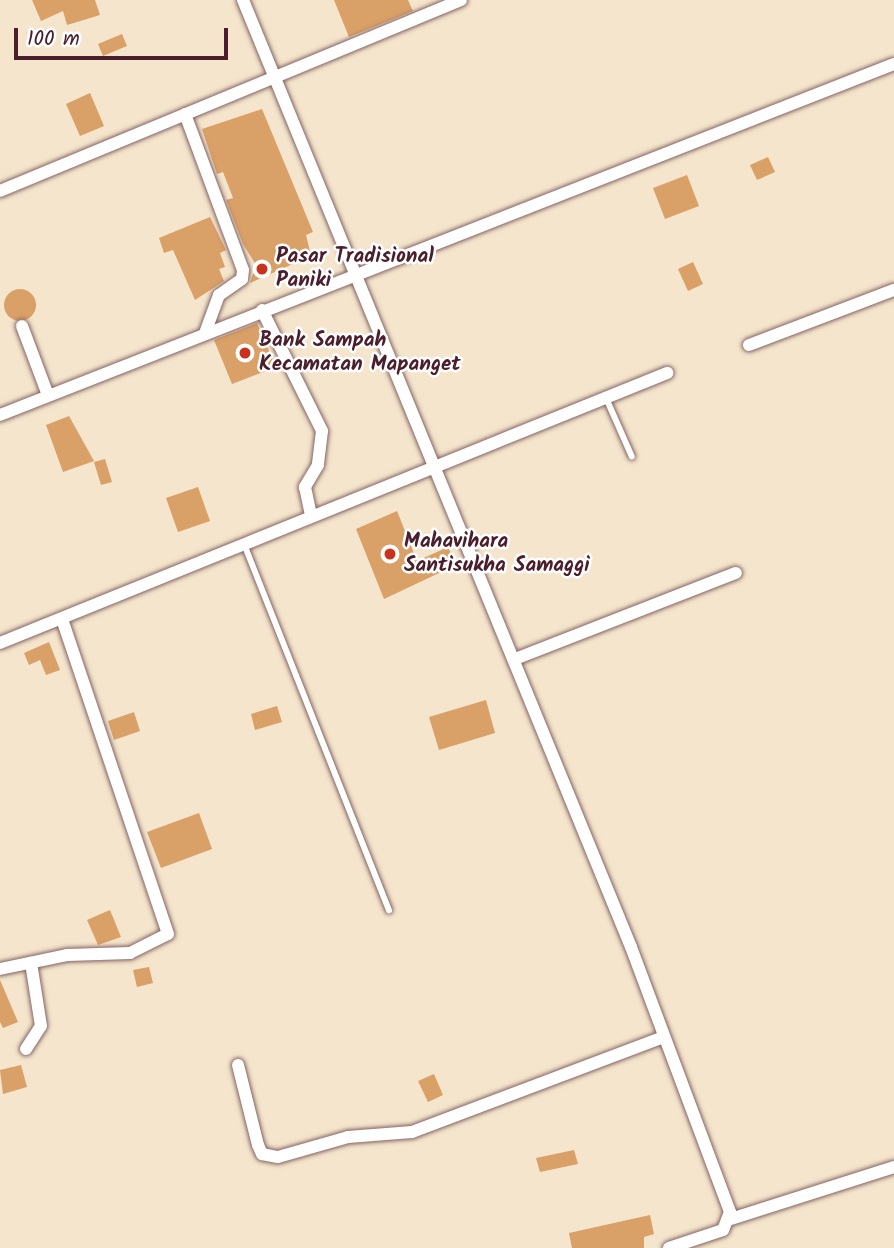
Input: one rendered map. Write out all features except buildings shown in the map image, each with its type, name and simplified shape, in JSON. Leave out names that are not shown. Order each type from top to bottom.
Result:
[{"type":"street","points":[[243,0],[353,274],[437,466],[515,659],[664,1037],[731,1219]]},
{"type":"street","points":[[0,191],[461,0]]},
{"type":"street","points":[[0,415],[353,274],[894,64]]},
{"type":"street","points":[[185,114],[243,270],[242,279],[219,295],[205,333]]},
{"type":"street","points":[[749,345],[894,290]]},
{"type":"street","points":[[262,310],[322,431],[318,465],[305,487],[311,516]]},
{"type":"street","points":[[22,326],[48,396]]},
{"type":"street","points":[[0,643],[667,373]]},
{"type":"street","points":[[515,659],[736,573]]},
{"type":"street","points":[[0,969],[31,963],[130,953],[168,934],[62,619]]},
{"type":"street","points":[[26,1049],[41,1026],[31,963]]},
{"type":"street","points":[[238,1065],[258,1145],[262,1154],[278,1157],[348,1137],[412,1132],[664,1037]]},
{"type":"street","points":[[669,1248],[723,1230],[731,1219],[894,1167]]},
{"type":"lane","points":[[606,397],[632,457]]},
{"type":"lane","points":[[244,542],[389,909]]},
{"type":"place","name":"Pasar Tradisional Paniki","points":[[262,269]]},
{"type":"place","name":"Bank Sampah Kecamatan Mapanget","points":[[245,353]]},
{"type":"place","name":"Mahavihara Santisukha Samaggi","points":[[390,554]]}]
